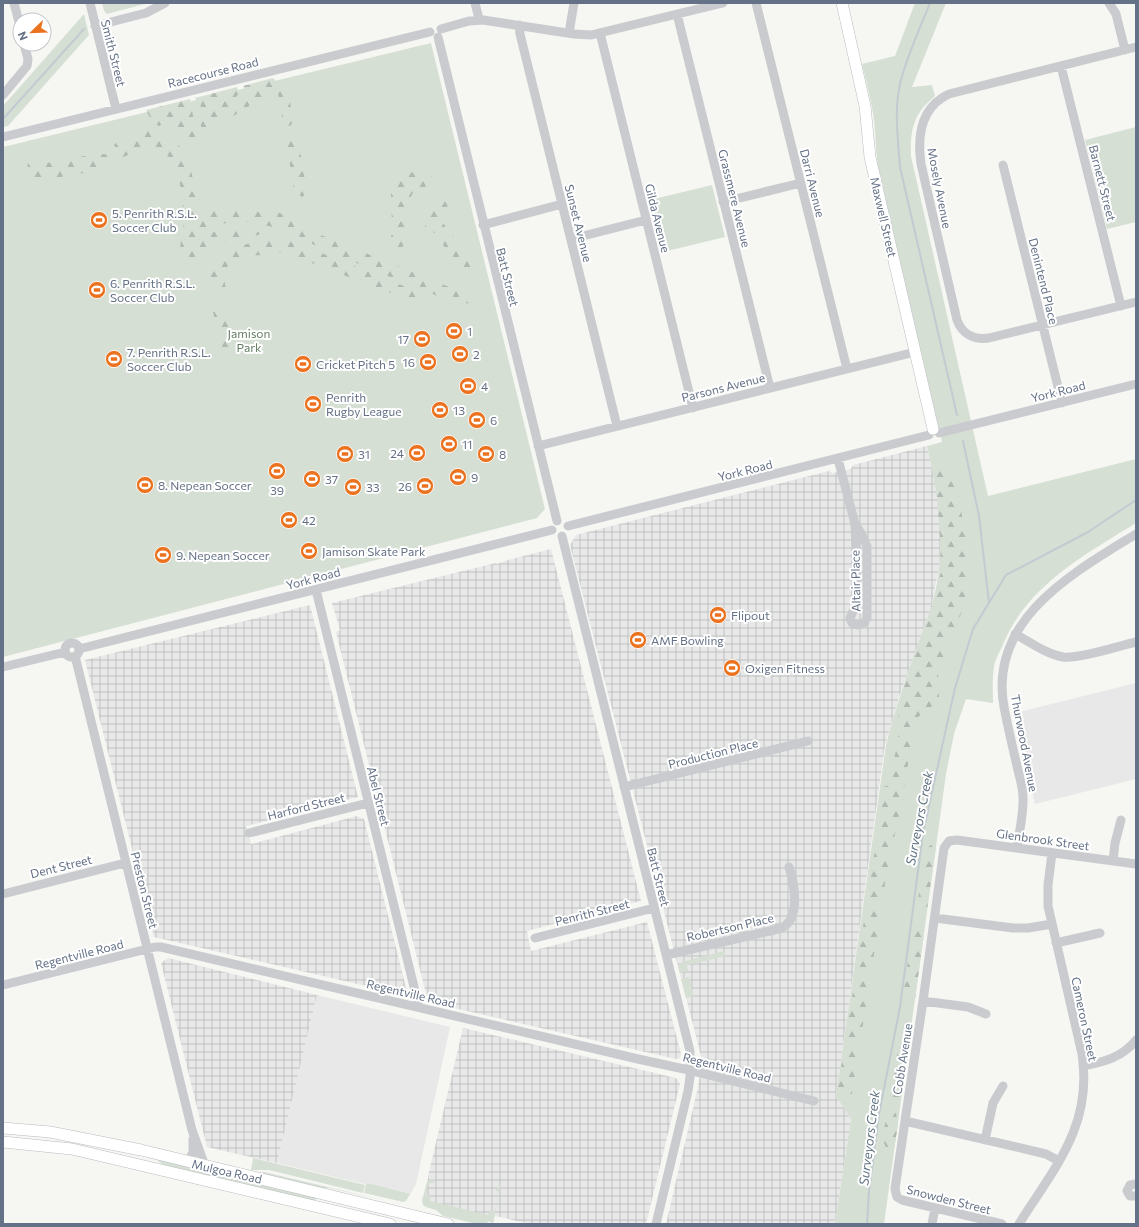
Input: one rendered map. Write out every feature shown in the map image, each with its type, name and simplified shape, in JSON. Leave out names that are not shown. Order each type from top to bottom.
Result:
[{"type":"main road","name":"Maxwell Street","points":[[842,3],[866,106],[870,157],[934,432]]},
{"type":"main road","name":"Mulgoa Road","points":[[3,1128],[50,1132],[141,1150],[448,1224]]},
{"type":"main road","name":"Mulgoa Road","points":[[3,1142],[72,1149],[372,1222],[390,1224]]},
{"type":"street","name":"Smith Street","points":[[90,3],[116,109]]},
{"type":"street","points":[[95,26],[146,13],[165,3]]},
{"type":"street","points":[[475,3],[479,19]]},
{"type":"street","points":[[570,33],[574,3]]},
{"type":"street","name":"Racecourse Road","points":[[3,137],[436,33],[479,19],[586,35],[600,34],[723,3]]},
{"type":"street","name":"Darri Avenue","points":[[756,3],[847,369]]},
{"type":"street","points":[[1109,3],[1116,14],[1125,50]]},
{"type":"street","name":"Grassmere Avenue","points":[[677,14],[770,388]]},
{"type":"street","name":"Sunset Avenue","points":[[519,25],[617,426]]},
{"type":"street","name":"Batt Street","points":[[436,33],[557,521]]},
{"type":"street","name":"Gilda Avenue","points":[[600,34],[693,408]]},
{"type":"street","name":"Mosely Avenue","points":[[1136,48],[953,93],[934,104],[921,125],[919,137],[921,164],[957,320],[960,327],[968,335],[982,339],[1136,302]]},
{"type":"street","points":[[3,95],[27,66],[28,59],[26,52]]},
{"type":"street","name":"Barnett Street","points":[[1061,66],[1121,306]]},
{"type":"street","name":"Denintend Place","points":[[1003,165],[1062,403]]},
{"type":"street","points":[[723,202],[801,183]]},
{"type":"street","points":[[483,225],[562,204]]},
{"type":"street","points":[[571,239],[646,220]]},
{"type":"street","name":"Parsons Avenue","points":[[538,446],[915,352]]},
{"type":"street","name":"York Road","points":[[568,526],[838,459],[934,432],[1062,403],[1136,384]]},
{"type":"street","name":"Altair Place","points":[[838,459],[855,524],[856,601],[850,618],[852,623],[858,625],[864,623],[867,618],[867,548],[862,535],[855,524]]},
{"type":"street","points":[[557,521],[563,521],[568,526],[567,531],[562,536],[555,534],[552,530],[553,525],[557,521]]},
{"type":"street","name":"York Road","points":[[77,652],[552,530]]},
{"type":"street","points":[[1134,535],[1136,545]]},
{"type":"street","name":"Thurwood Avenue","points":[[1017,848],[1023,796],[1005,714],[1002,689],[1004,665],[1015,634],[1028,615],[1064,580],[1086,564],[1134,535]]},
{"type":"street","name":"Batt Street","points":[[562,536],[689,1044],[691,1061],[688,1091],[656,1224]]},
{"type":"street","name":"Abel Street","points":[[316,590],[419,1007]]},
{"type":"street","points":[[1015,634],[1052,653],[1067,657],[1080,656],[1136,642]]},
{"type":"street","points":[[3,667],[65,652],[70,657],[77,652]]},
{"type":"street","name":"Preston Street","points":[[77,652],[126,863],[192,1130],[205,1166]]},
{"type":"street","name":"Production Place","points":[[624,787],[808,741]]},
{"type":"street","name":"Harford Street","points":[[249,833],[368,803]]},
{"type":"street","points":[[1113,861],[1114,843],[1121,820]]},
{"type":"street","name":"Glenbrook Street","points":[[947,842],[956,840],[1136,864]]},
{"type":"street","name":"Cobb Avenue","points":[[904,1121],[923,1000],[944,848],[947,842]]},
{"type":"street","name":"Cameron Street","points":[[1019,1224],[1059,1161],[1072,1137],[1080,1113],[1084,1090],[1083,1066],[1047,895],[1052,853]]},
{"type":"street","name":"Dent Street","points":[[3,894],[126,863]]},
{"type":"street","name":"Robertson Place","points":[[666,954],[774,930],[785,926],[790,920],[794,903],[794,889],[789,867]]},
{"type":"street","name":"Penrith Street","points":[[535,938],[654,908]]},
{"type":"street","points":[[935,918],[1013,928],[1028,928],[1052,924]]},
{"type":"street","points":[[1056,943],[1100,933]]},
{"type":"street","name":"Regentville Road","points":[[3,985],[147,949],[161,947],[814,1101]]},
{"type":"street","points":[[923,1000],[968,1007],[986,1014]]},
{"type":"street","points":[[1083,1066],[1100,1063],[1113,1058],[1126,1050],[1136,1040]]},
{"type":"street","points":[[985,1140],[993,1103],[1003,1086]]},
{"type":"street","points":[[904,1121],[1046,1154],[1059,1161]]},
{"type":"street","name":"Snowden Street","points":[[904,1121],[895,1189],[897,1197],[902,1200],[1002,1224]]},
{"type":"street","name":"Preston Street","points":[[187,1162],[192,1156],[193,1150],[192,1130]]},
{"type":"street","points":[[1136,1184],[1130,1185],[1127,1191],[1130,1196],[1136,1196]]},
{"type":"street","points":[[932,1224],[935,1208]]},
{"type":"shaded area","points":[[927,446],[937,492],[941,542],[939,568],[931,608],[899,697],[885,745],[836,1096],[851,1119],[835,1224],[666,1224],[698,1087],[702,1060],[570,545],[576,535],[829,471],[833,473],[851,469],[853,465]]},
{"type":"shaded area","points":[[551,549],[641,901],[527,931],[531,951],[647,922],[681,1054],[680,1058],[676,1059],[428,1002],[336,632],[340,630],[332,603],[496,563],[497,564]]},
{"type":"shaded area","points":[[310,605],[358,797],[246,826],[251,844],[357,816],[364,819],[406,988],[401,994],[154,937],[85,660]]},
{"type":"shaded area","points":[[1136,683],[1136,779],[1035,804],[1015,713]]},
{"type":"shaded area","points":[[168,958],[317,995],[277,1163],[207,1147],[161,963]]},
{"type":"shaded area","points":[[317,995],[450,1027],[416,1184],[410,1195],[277,1163]]},
{"type":"shaded area","points":[[463,1028],[676,1078],[680,1084],[646,1224],[531,1224],[495,1216],[493,1223],[424,1205],[429,1172]]},
{"type":"green space","points":[[102,3],[148,3],[107,14],[104,11]]},
{"type":"green space","points":[[915,3],[946,3],[912,87],[932,85],[935,96],[922,109],[915,122],[911,138],[911,156],[988,496],[1136,459],[1136,523],[1058,574],[1026,607],[1012,626],[995,662],[993,676],[993,703],[966,699],[954,734],[946,774],[884,1224],[835,1224],[851,1119],[836,1096],[886,745],[900,695],[934,597],[938,577],[940,552],[940,521],[927,446],[942,442],[878,166],[873,113],[862,64],[895,56]]},
{"type":"green space","points":[[84,14],[89,35],[8,126],[3,127],[3,106]]},
{"type":"green space","name":"Jamison Park","points":[[431,43],[545,509],[537,518],[3,657],[3,147]]},
{"type":"green space","points":[[273,78],[289,94],[293,122],[290,126],[285,125],[283,122],[277,88],[205,134],[200,124],[204,111],[195,98],[237,87],[239,93],[236,97],[243,103],[250,99],[243,86]]},
{"type":"green space","points":[[190,99],[195,127],[201,138],[191,144],[166,123],[159,126],[153,123],[146,110]]},
{"type":"green space","points":[[149,127],[171,140],[185,153],[188,158],[200,208],[280,213],[312,228],[321,235],[481,300],[483,306],[479,309],[470,304],[438,296],[310,243],[289,230],[248,222],[226,223],[197,231],[196,241],[211,232],[245,230],[263,232],[258,235],[214,244],[203,249],[198,259],[193,261],[184,256],[180,250],[185,217],[179,178],[183,176],[183,171],[178,170],[174,159],[151,149],[144,150],[145,159],[137,162],[130,154],[90,172],[54,178],[48,175],[42,176],[39,180],[30,177],[27,171],[28,163],[34,159],[55,164],[84,156],[103,154],[110,155],[118,151],[114,145],[122,137],[126,144],[130,146],[127,139],[135,136],[138,138]]},
{"type":"green space","points":[[1136,127],[1136,222],[1107,229],[1085,140]]},
{"type":"green space","points":[[294,132],[304,171],[305,195],[302,197],[294,191],[285,133]]},
{"type":"green space","points":[[423,169],[434,179],[433,185],[415,189],[403,211],[407,242],[399,250],[386,249],[392,234],[391,189],[403,175]]},
{"type":"green space","points":[[712,185],[725,237],[663,252],[650,200]]},
{"type":"green space","points":[[437,201],[448,202],[447,210],[442,220],[447,230],[471,254],[476,265],[470,270],[477,280],[472,285],[462,275],[461,263],[447,254],[439,234],[425,230],[426,213]]},
{"type":"green space","points":[[279,238],[299,244],[426,295],[426,300],[417,303],[283,252],[244,257],[228,266],[224,278],[226,289],[219,292],[209,286],[204,269],[213,262],[239,247],[258,241]]},
{"type":"green space","points":[[219,309],[225,313],[232,342],[228,349],[222,348],[213,312]]},
{"type":"green space","points":[[954,468],[968,551],[965,604],[938,670],[939,701],[918,717],[901,807],[888,865],[852,1094],[843,1093],[838,1087],[882,806],[883,787],[890,785],[900,725],[897,707],[927,622],[941,572],[935,472]]},
{"type":"green space","points":[[933,843],[936,847],[927,909],[922,912],[917,907],[925,850]]},
{"type":"green space","points":[[918,929],[924,934],[915,999],[909,1002],[903,998],[911,939]]},
{"type":"green space","points":[[724,951],[726,956],[687,965],[688,971],[680,973],[678,967],[682,962]]},
{"type":"green space","points":[[689,977],[694,996],[686,998],[681,979]]},
{"type":"green space","points":[[906,1008],[911,1015],[910,1035],[907,1038],[904,1055],[901,1062],[896,1061],[900,1042],[900,1023]]},
{"type":"green space","points":[[900,1067],[904,1070],[900,1100],[896,1101],[892,1097],[894,1072]]},
{"type":"green space","points":[[896,1113],[898,1125],[894,1149],[889,1150],[886,1148],[882,1137],[887,1116]]},
{"type":"green space","points":[[157,1158],[316,1196],[315,1203],[195,1174],[162,1164],[157,1160]]},
{"type":"green space","points":[[253,1158],[365,1185],[363,1193],[269,1170],[251,1170]]},
{"type":"green space","points":[[264,1172],[387,1201],[329,1188],[312,1188],[257,1173]]},
{"type":"green space","points":[[431,1179],[434,1180],[434,1183],[429,1183],[426,1194],[430,1196],[430,1201],[488,1215],[490,1210],[495,1211],[499,1192],[495,1190],[499,1187],[502,1180],[493,1222],[488,1221],[487,1224],[477,1224],[443,1216],[436,1210],[423,1205],[422,1200],[427,1182]]},
{"type":"green space","points":[[366,1184],[410,1194],[406,1201],[401,1202],[399,1200],[364,1193]]},
{"type":"waterway","points":[[930,3],[909,54],[898,94],[897,115],[900,167],[957,415]]},
{"type":"waterway","points":[[3,119],[84,29]]},
{"type":"waterway","points":[[963,441],[979,516],[989,603]]},
{"type":"waterway","name":"Surveyors Creek","points":[[867,1224],[869,1191],[879,1114],[900,1007],[923,833],[955,688],[973,629],[1006,575],[1088,532],[1136,500]]},
{"type":"place","name":"5. Penrith R.S.L. Soccer Club","points":[[99,220]]},
{"type":"place","name":"6. Penrith R.S.L. Soccer Club","points":[[97,290]]},
{"type":"place","name":"1","points":[[454,331]]},
{"type":"place","name":"17","points":[[422,339]]},
{"type":"place","name":"2","points":[[460,354]]},
{"type":"place","name":"7. Penrith R.S.L. Soccer Club","points":[[114,359]]},
{"type":"place","name":"16","points":[[428,362]]},
{"type":"place","name":"Cricket Pitch 5","points":[[303,364]]},
{"type":"place","name":"4","points":[[468,386]]},
{"type":"place","name":"Penrith Rugby League","points":[[313,404]]},
{"type":"place","name":"13","points":[[440,410]]},
{"type":"place","name":"6","points":[[477,420]]},
{"type":"place","name":"11","points":[[449,444]]},
{"type":"place","name":"24","points":[[417,453]]},
{"type":"place","name":"31","points":[[345,454]]},
{"type":"place","name":"8","points":[[486,454]]},
{"type":"place","name":"39","points":[[277,471]]},
{"type":"place","name":"9","points":[[458,477]]},
{"type":"place","name":"37","points":[[312,479]]},
{"type":"place","name":"8. Nepean Soccer","points":[[145,485]]},
{"type":"place","name":"26","points":[[425,486]]},
{"type":"place","name":"33","points":[[353,487]]},
{"type":"place","name":"42","points":[[289,520]]},
{"type":"place","name":"Jamison Skate Park","points":[[309,551]]},
{"type":"place","name":"9. Nepean Soccer","points":[[163,555]]},
{"type":"place","name":"Flipout","points":[[718,615]]},
{"type":"place","name":"AMF Bowling","points":[[638,640]]},
{"type":"place","name":"Oxigen Fitness","points":[[732,668]]}]
